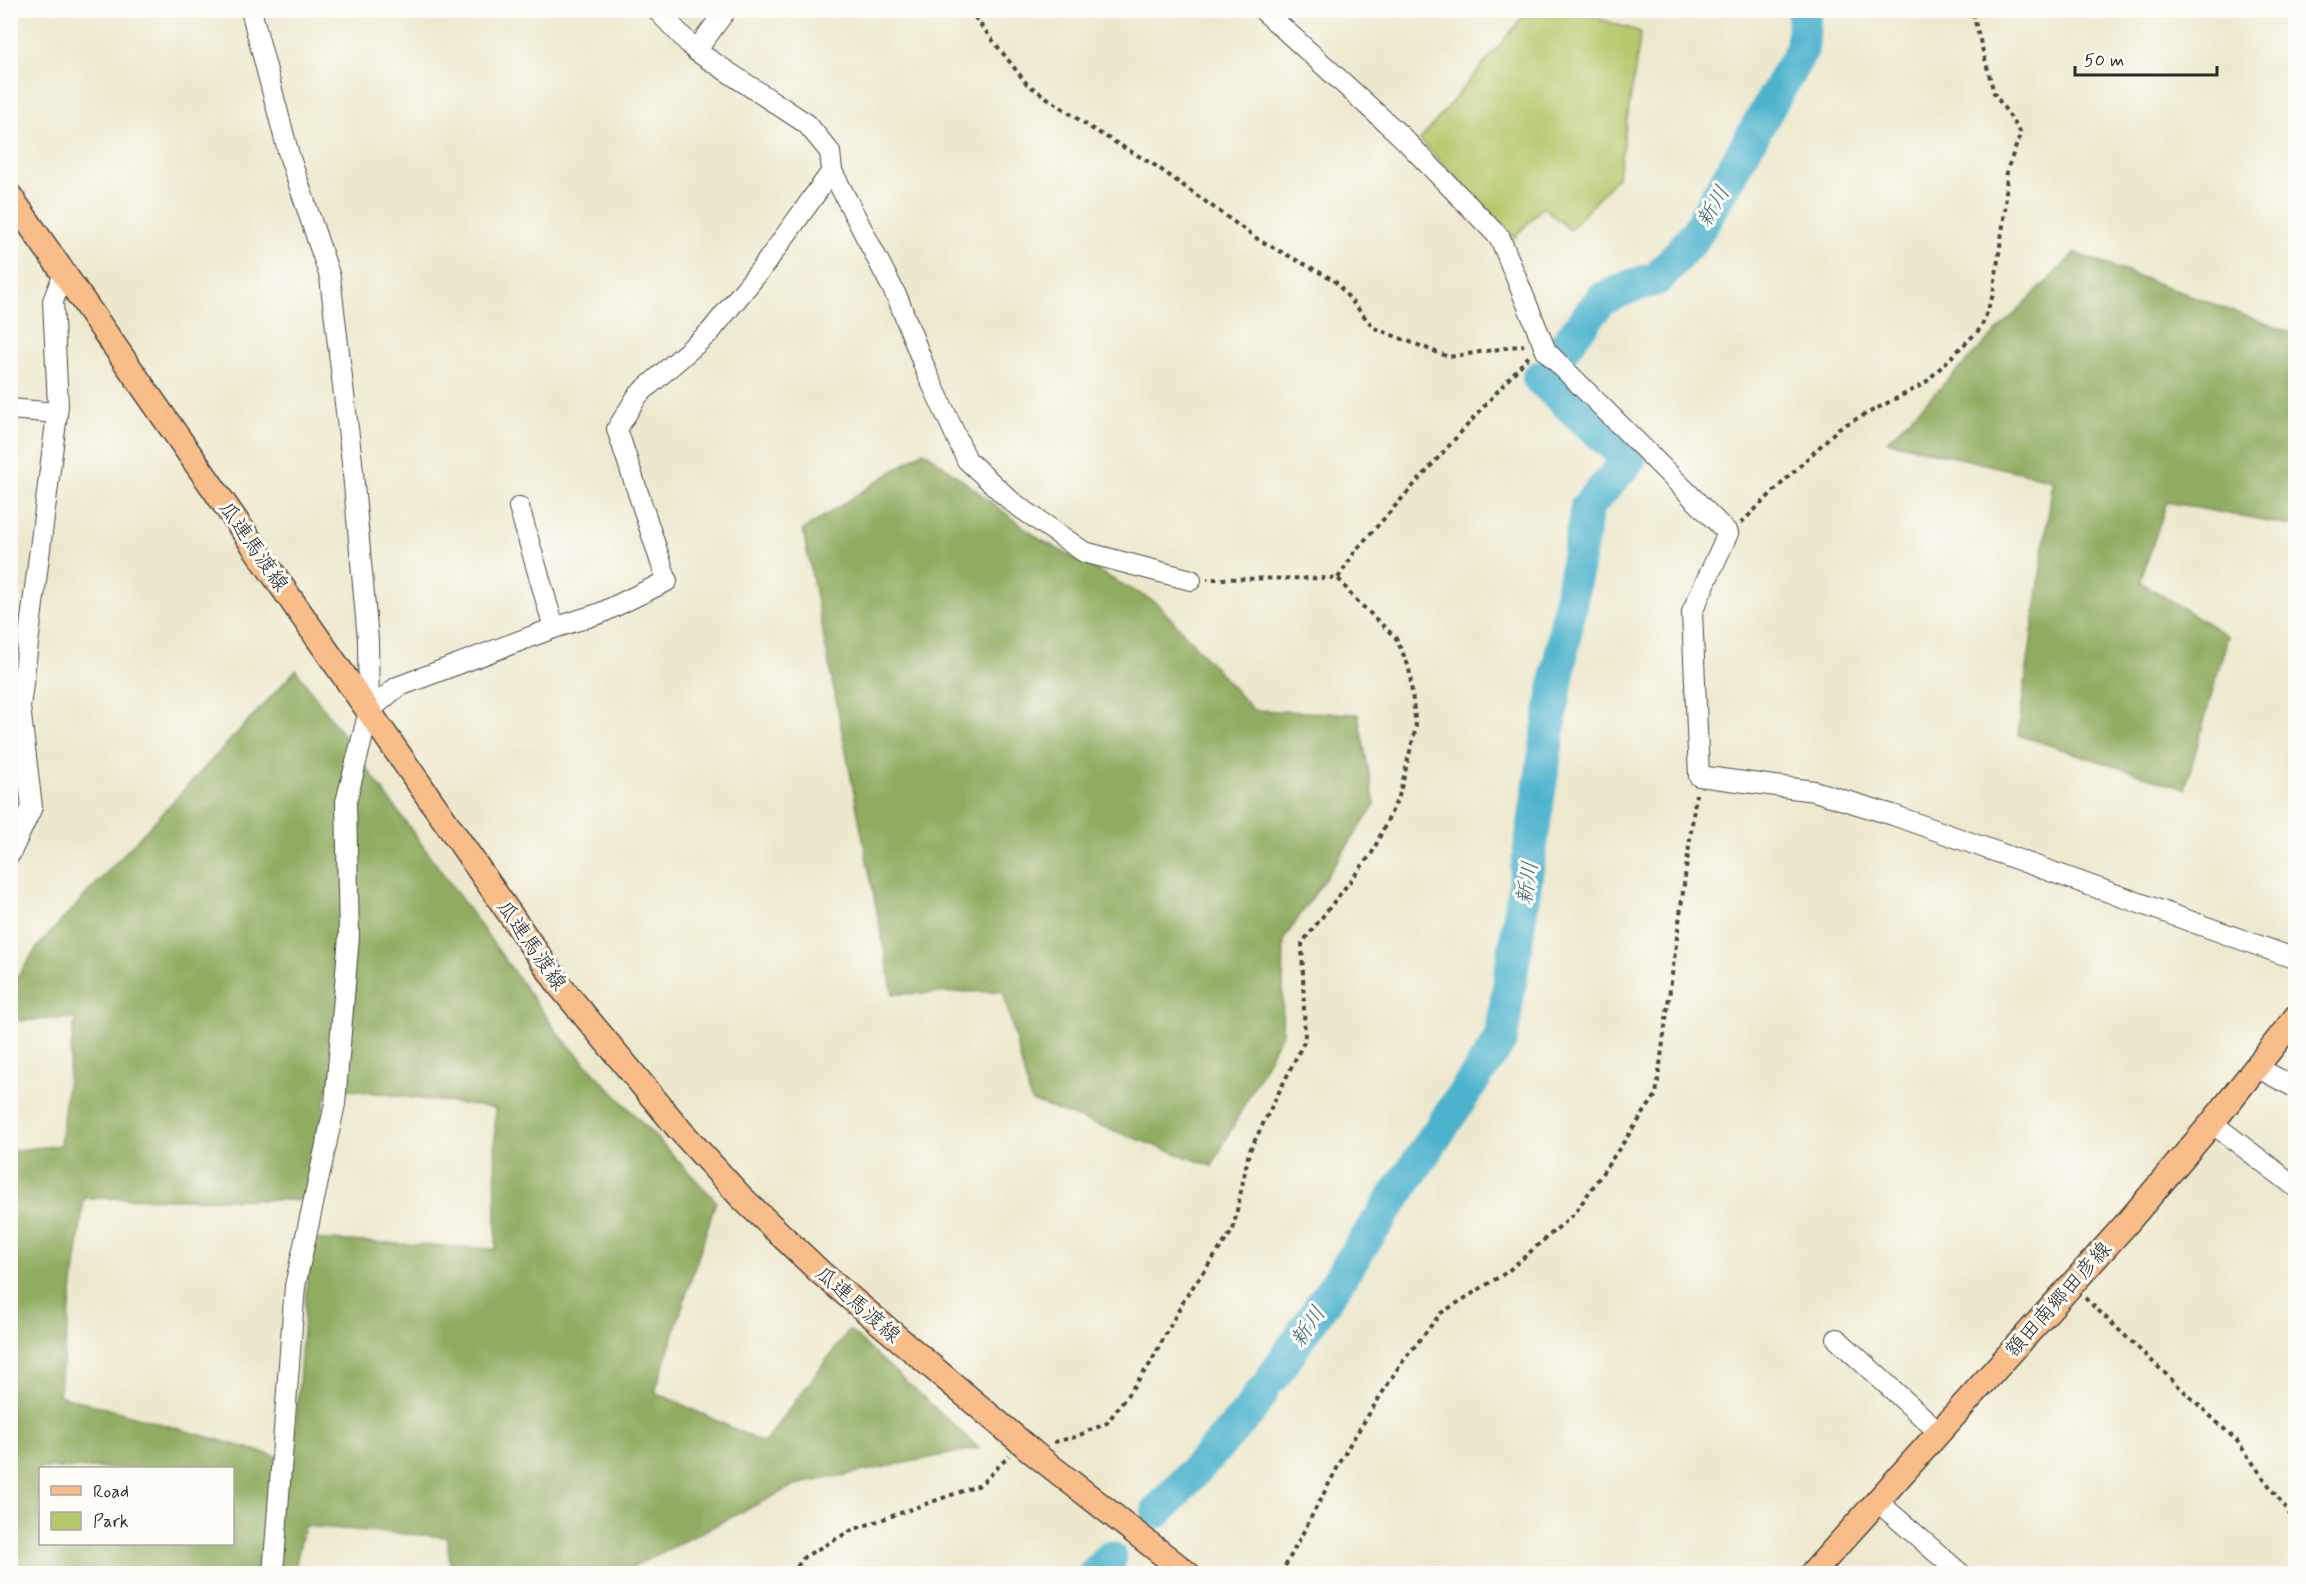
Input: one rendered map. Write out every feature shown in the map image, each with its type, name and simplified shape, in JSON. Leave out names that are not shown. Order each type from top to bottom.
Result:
[{"type":"main road","name":"瓜連馬渡線","points":[[10,196],[560,986],[679,1129],[741,1197],[820,1273],[1029,1448],[1188,1574]]},
{"type":"main road","name":"額田南郷田彦線","points":[[1812,1574],[2071,1285],[2212,1123],[2295,1017]]},
{"type":"street","points":[[251,10],[289,155],[330,276],[362,565],[368,640],[369,711],[346,802],[349,936],[335,1104],[295,1286],[273,1574]]},
{"type":"street","points":[[657,10],[696,51],[807,124],[830,152],[832,171],[898,299],[926,371],[967,460],[1012,502],[1084,552],[1191,580]]},
{"type":"street","points":[[696,51],[726,10]]},
{"type":"street","points":[[1263,10],[1400,135],[1500,238],[1546,351],[1728,533],[1692,612],[1699,776],[1814,791],[1882,811],[2295,959]]},
{"type":"street","points":[[369,711],[397,687],[554,628],[601,613],[668,581],[617,429],[638,395],[710,332],[762,268],[832,171]]},
{"type":"street","points":[[10,854],[32,807],[16,715],[20,707],[57,413],[53,302],[64,273]]},
{"type":"street","points":[[10,409],[57,413]]},
{"type":"street","points":[[519,507],[554,628]]},
{"type":"street","points":[[2256,1067],[2295,1088]]},
{"type":"street","points":[[2212,1123],[2295,1187]]},
{"type":"street","points":[[1837,1339],[1939,1432]]},
{"type":"street","points":[[1877,1501],[1961,1574]]},
{"type":"path","points":[[969,10],[1027,84],[1094,130],[1156,166],[1259,240],[1334,280],[1374,328],[1449,357],[1541,342]]},
{"type":"path","points":[[1728,533],[1764,504],[1839,428],[1924,384],[1981,328],[1993,295],[2005,211],[2007,170],[2021,133],[1994,93],[1972,10]]},
{"type":"path","points":[[1338,578],[1356,550],[1541,342]]},
{"type":"path","points":[[1191,580],[1338,578]]},
{"type":"path","points":[[792,1574],[804,1557],[852,1530],[980,1485],[1029,1448],[1075,1437],[1107,1423],[1150,1364],[1185,1298],[1233,1230],[1250,1152],[1305,1040],[1302,943],[1372,853],[1399,796],[1416,727],[1409,667],[1396,638],[1352,596],[1338,578]]},
{"type":"path","points":[[1281,1574],[1350,1444],[1413,1348],[1441,1313],[1508,1272],[1575,1213],[1656,1095],[1699,776]]},
{"type":"path","points":[[2071,1285],[2237,1441],[2295,1524]]},
{"type":"green space","points":[[1528,11],[1575,11],[1641,32],[1618,176],[1570,230],[1543,207],[1514,238],[1420,140]]},
{"type":"green space","points":[[2075,253],[2295,334],[2295,527],[2167,502],[2140,582],[2228,636],[2185,789],[2018,735],[2053,480],[1887,441]]},
{"type":"green space","points":[[924,451],[1041,540],[1157,603],[1253,710],[1358,714],[1375,805],[1284,939],[1282,1033],[1212,1166],[1031,1101],[1003,991],[893,994],[803,530]]},
{"type":"green space","points":[[296,670],[560,1036],[716,1201],[655,1392],[764,1443],[849,1330],[979,1448],[795,1485],[621,1573],[451,1573],[447,1537],[304,1526],[294,1573],[42,1574],[11,1571],[11,1151],[60,1145],[75,1018],[11,1021],[11,987],[38,946]],"holes":[[[328,1087],[495,1108],[496,1249],[310,1239],[293,1461],[59,1395],[84,1198],[304,1200]]]},
{"type":"waterway","name":"新川","points":[[1559,353],[1602,299],[1631,286],[1657,279],[1694,237],[1802,49],[1805,10]]},
{"type":"waterway","name":"新川","points":[[1273,1377],[1501,1039],[1552,707],[1587,507],[1629,460],[1539,378]]},
{"type":"waterway","name":"新川","points":[[1158,1511],[1248,1413],[1262,1392]]},
{"type":"waterway","name":"新川","points":[[1095,1574],[1110,1558]]}]
